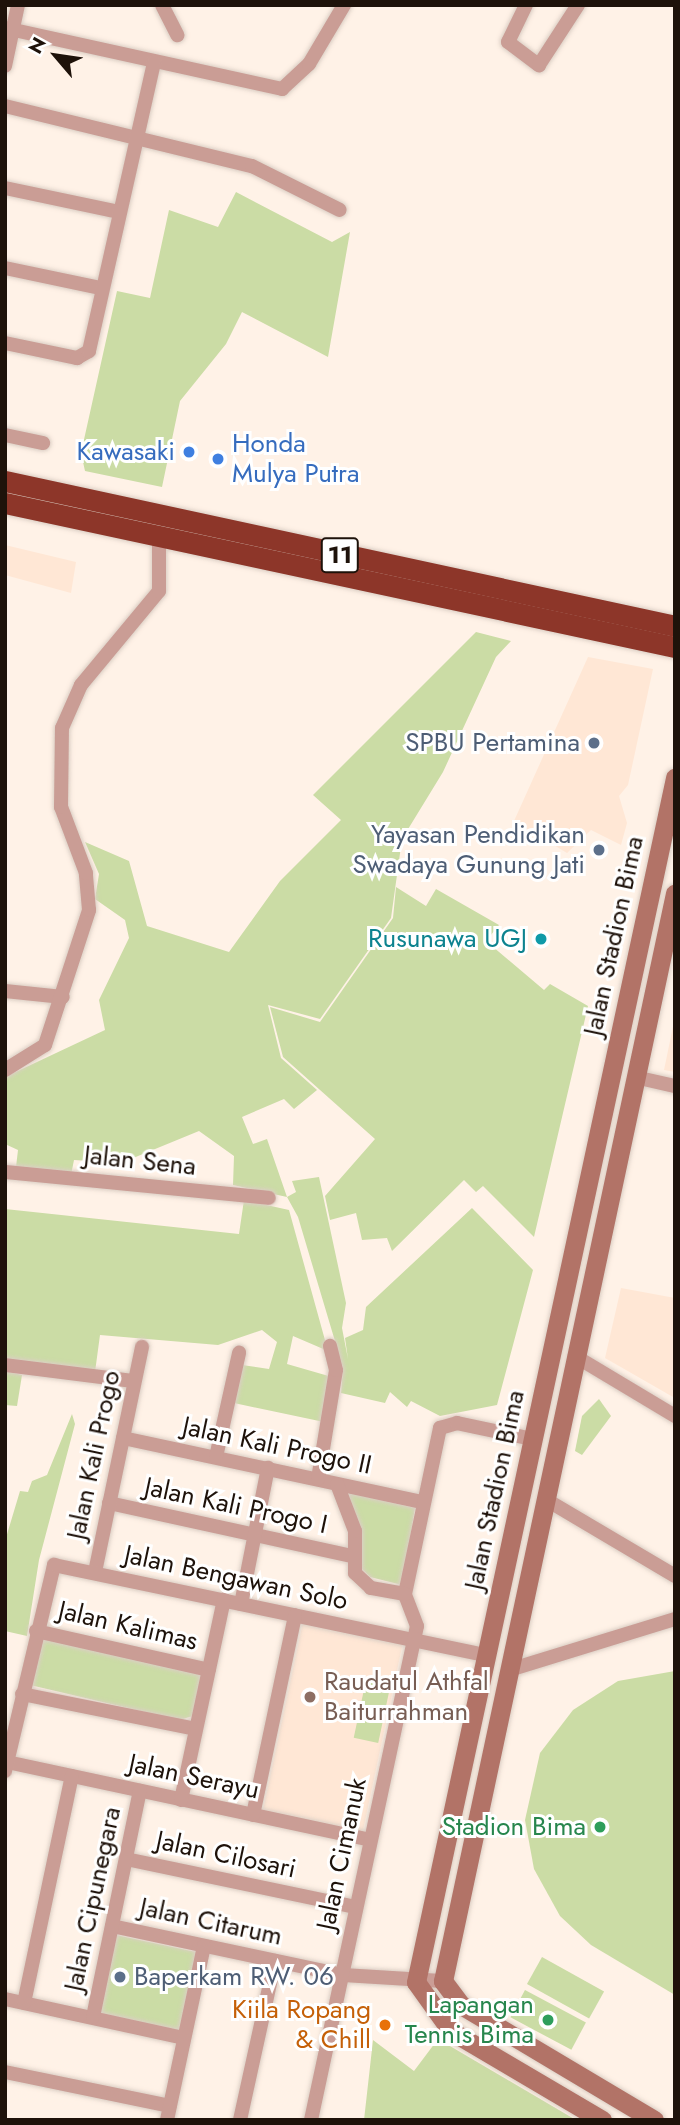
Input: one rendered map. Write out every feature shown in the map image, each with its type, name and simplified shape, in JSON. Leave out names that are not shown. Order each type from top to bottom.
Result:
[{"type":"highway","name":"11","points":[[5,481],[675,647]]},
{"type":"highway","name":"11","points":[[5,503],[159,539],[388,575],[675,626]]},
{"type":"street","points":[[5,66],[9,29],[18,5]]},
{"type":"street","points":[[162,5],[177,35]]},
{"type":"street","points":[[9,29],[282,89],[309,64],[344,5]]},
{"type":"street","points":[[526,5],[509,42],[512,51],[539,65],[578,5]]},
{"type":"street","points":[[5,343],[82,358],[154,62]]},
{"type":"street","points":[[5,106],[136,135],[252,166],[340,210]]},
{"type":"street","points":[[5,188],[119,212]]},
{"type":"street","points":[[5,268],[101,288]]},
{"type":"street","points":[[5,435],[43,443]]},
{"type":"street","points":[[7,1068],[41,1051],[63,997],[90,892],[61,807],[62,728],[81,685],[159,591],[159,539]]},
{"type":"street","name":"Jalan Stadion Bima","points":[[416,1982],[675,778]]},
{"type":"street","name":"Jalan Stadion Bima","points":[[443,1980],[675,893]]},
{"type":"street","points":[[5,990],[63,997]]},
{"type":"street","points":[[612,1072],[675,1086]]},
{"type":"street","name":"Jalan Sena","points":[[5,1172],[269,1198]]},
{"type":"street","points":[[318,1479],[334,1397],[330,1346]]},
{"type":"street","name":"Jalan Kali Progo","points":[[94,1572],[142,1347]]},
{"type":"street","points":[[552,1350],[575,1356],[675,1416]]},
{"type":"street","points":[[216,1457],[239,1353]]},
{"type":"street","points":[[5,1365],[134,1381]]},
{"type":"street","points":[[337,1484],[355,1531],[352,1556],[364,1584],[405,1594],[435,1438],[447,1424],[533,1439]]},
{"type":"street","name":"Jalan Kali Progo II","points":[[123,1438],[421,1502]]},
{"type":"street","points":[[241,1604],[268,1468]]},
{"type":"street","points":[[521,1495],[545,1499],[675,1576]]},
{"type":"street","name":"Jalan Kali Progo I","points":[[109,1503],[352,1556]]},
{"type":"street","name":"Jalan Bengawan Solo","points":[[36,1631],[51,1569],[94,1572],[486,1655]]},
{"type":"street","name":"Jalan Cimanuk","points":[[311,2120],[417,1620],[405,1594]]},
{"type":"street","points":[[181,1800],[224,1600]]},
{"type":"street","points":[[253,1815],[295,1615]]},
{"type":"street","points":[[481,1681],[675,1619]]},
{"type":"street","points":[[6,1767],[36,1631]]},
{"type":"street","name":"Jalan Kalimas","points":[[36,1631],[209,1670]]},
{"type":"street","points":[[22,1695],[196,1729]]},
{"type":"street","name":"Jalan Serayu","points":[[6,1767],[72,1776],[370,1840]]},
{"type":"street","points":[[24,2003],[72,1776]]},
{"type":"street","name":"Jalan Cipunegara","points":[[93,2017],[140,1791]]},
{"type":"street","name":"Jalan Cilosari","points":[[126,1859],[356,1907]]},
{"type":"street","name":"Jalan Citarum","points":[[112,1926],[342,1975],[416,1982],[443,1980]]},
{"type":"street","points":[[5,2072],[169,2113],[204,1946]]},
{"type":"street","points":[[240,2120],[275,1961]]},
{"type":"street","points":[[443,1980],[461,2005],[654,2120]]},
{"type":"street","points":[[416,1982],[451,2031],[602,2120]]},
{"type":"street","points":[[5,1999],[184,2038]]},
{"type":"shaded area","points":[[5,545],[76,562],[71,593],[5,575]]},
{"type":"shaded area","points":[[588,657],[653,669],[628,785],[619,796],[627,823],[621,845],[591,830],[567,853],[514,821]]},
{"type":"shaded area","points":[[675,1017],[675,1072],[664,1070]]},
{"type":"shaded area","points":[[621,1288],[675,1298],[673,1397],[605,1358]]},
{"type":"shaded area","name":"Raudatul Athfal Baiturrahman","points":[[303,1622],[403,1643],[363,1832],[263,1811]]},
{"type":"green space","points":[[236,192],[332,242],[350,232],[328,357],[242,312],[226,344],[180,401],[162,487],[85,471],[81,453],[117,291],[150,298],[169,210],[218,227]]},
{"type":"green space","points":[[476,632],[511,641],[496,657],[443,772],[402,839],[391,918],[320,1019],[268,1005],[281,1058],[317,1090],[294,1109],[284,1099],[242,1117],[253,1144],[267,1139],[287,1197],[233,1185],[234,1156],[199,1131],[121,1163],[74,1160],[71,1175],[16,1167],[18,1150],[5,1144],[5,1077],[105,1030],[99,1000],[129,938],[125,920],[95,899],[99,874],[85,842],[129,861],[147,926],[229,952],[280,881],[341,820],[313,795]]},
{"type":"green space","points":[[396,887],[426,906],[436,889],[499,925],[486,941],[544,990],[550,984],[588,1006],[534,1237],[483,1186],[476,1192],[464,1180],[392,1251],[387,1238],[362,1240],[356,1213],[330,1220],[325,1196],[375,1139],[283,1057],[270,1007],[320,1022],[393,918]]},
{"type":"green space","points":[[319,1177],[346,1303],[342,1328],[348,1359],[345,1338],[363,1330],[366,1307],[472,1208],[533,1270],[497,1405],[440,1416],[411,1401],[407,1407],[390,1392],[385,1403],[341,1393],[343,1368],[298,1217],[287,1197],[296,1192],[292,1181]]},
{"type":"green space","points":[[244,1200],[289,1210],[328,1351],[293,1336],[287,1364],[332,1377],[324,1422],[234,1403],[242,1365],[269,1369],[277,1342],[262,1330],[218,1345],[100,1335],[95,1372],[5,1360],[5,1209],[239,1234]]},
{"type":"green space","points":[[5,1371],[22,1375],[17,1406],[5,1405]]},
{"type":"green space","points":[[599,1399],[611,1416],[582,1455],[575,1451],[582,1416]]},
{"type":"green space","points":[[72,1414],[75,1424],[39,1560],[27,1636],[5,1631],[5,1541],[20,1491],[28,1492],[32,1481],[47,1475]]},
{"type":"green space","points":[[349,1493],[415,1508],[402,1585],[370,1577],[361,1568]]},
{"type":"green space","points":[[41,1638],[203,1675],[193,1716],[179,1720],[30,1685]]},
{"type":"green space","name":"Stadion Bima","points":[[675,1671],[675,1995],[591,1945],[560,1916],[534,1869],[525,1820],[540,1753],[573,1710],[618,1681]]},
{"type":"green space","points":[[366,1680],[390,1685],[378,1743],[354,1738]]},
{"type":"green space","points":[[116,1935],[197,1952],[181,2031],[99,2013]]},
{"type":"green space","name":"Lapangan Tennis Bima","points":[[542,1957],[604,1991],[589,2019],[527,1984]]},
{"type":"green space","name":"Lapangan Tennis Bima","points":[[525,1990],[586,2022],[571,2050],[510,2017]]},
{"type":"green space","points":[[438,2039],[576,2120],[364,2120],[373,2040],[414,2071]]},
{"type":"place","name":"Kawasaki","points":[[189,452]]},
{"type":"place","name":"Honda Mulya Putra","points":[[218,459]]},
{"type":"place","name":"SPBU Pertamina","points":[[594,743]]},
{"type":"place","name":"Yayasan Pendidikan Swadaya Gunung Jati","points":[[599,850]]},
{"type":"place","name":"Rusunawa UGJ","points":[[541,939]]},
{"type":"place","name":"Raudatul Athfal Baiturrahman","points":[[310,1697]]},
{"type":"place","name":"Stadion Bima","points":[[600,1827]]},
{"type":"place","name":"Baperkam RW. 06","points":[[120,1977]]},
{"type":"place","name":"Lapangan Tennis Bima","points":[[548,2020]]},
{"type":"place","name":"Kiila Ropang & Chill","points":[[385,2025]]}]
